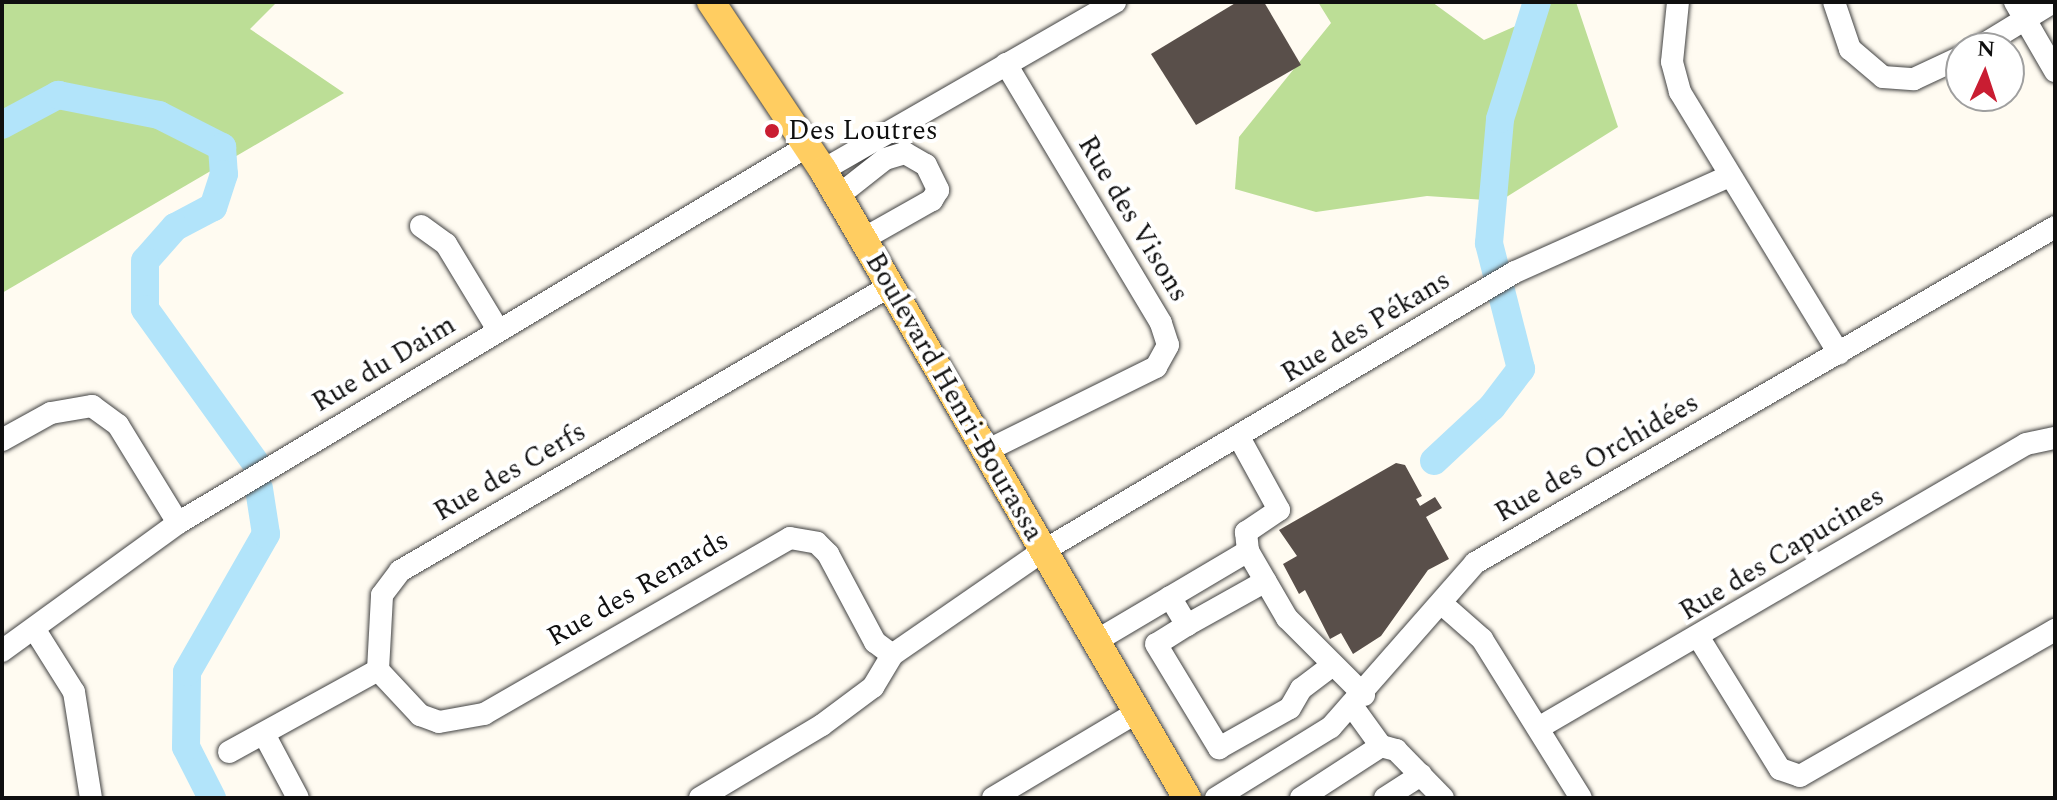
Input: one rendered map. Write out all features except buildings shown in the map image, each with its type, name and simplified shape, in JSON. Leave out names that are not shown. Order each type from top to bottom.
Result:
[{"type":"main road","name":"Boulevard Henri-Bourassa","points":[[711,2],[838,196],[1187,798]]},
{"type":"street","name":"Rue du Daim","points":[[2,651],[35,630],[178,523],[498,330],[815,158],[1006,64],[1115,2]]},
{"type":"street","points":[[1678,2],[1675,77],[1730,176],[1839,353]]},
{"type":"street","points":[[1834,2],[1850,49],[1883,77],[1914,79],[1945,64]]},
{"type":"street","points":[[2015,2],[2055,71]]},
{"type":"street","points":[[2008,32],[2053,2]]},
{"type":"street","name":"Rue des Visons","points":[[986,451],[1156,367],[1168,345],[1161,323],[1006,64]]},
{"type":"street","points":[[838,196],[885,159],[905,153],[926,165],[938,190],[932,200],[863,239]]},
{"type":"street","name":"Rue des Pékans","points":[[892,655],[1043,551],[1240,439],[1515,272],[1730,176]]},
{"type":"street","points":[[421,226],[446,244],[498,330]]},
{"type":"street","name":"Rue des Orchidées","points":[[1216,798],[1244,791],[1331,727],[1358,701],[1475,563],[2055,227]]},
{"type":"street","name":"Rue des Cerfs","points":[[378,670],[382,595],[400,571],[890,286]]},
{"type":"street","points":[[2,440],[51,413],[92,406],[118,425],[178,523]]},
{"type":"street","name":"Rue des Capucines","points":[[1540,727],[1699,638],[2026,444],[2055,438]]},
{"type":"street","points":[[1240,439],[1279,510],[1246,532],[1248,551],[1287,618],[1358,701],[1381,746]]},
{"type":"street","name":"Rue des Renards","points":[[378,670],[420,715],[439,722],[484,714],[790,538],[804,537],[828,554],[875,642],[892,655]]},
{"type":"street","points":[[1096,641],[1248,551]]},
{"type":"street","points":[[1266,581],[1156,644],[1219,748],[1290,708],[1301,689],[1330,667]]},
{"type":"street","points":[[1170,597],[1187,625]]},
{"type":"street","points":[[1441,603],[1482,639],[1540,727],[1581,798]]},
{"type":"street","points":[[35,630],[74,692],[91,798]]},
{"type":"street","points":[[1699,638],[1780,769],[1800,776],[2055,630]]},
{"type":"street","points":[[700,798],[834,716],[873,687],[892,655]]},
{"type":"street","points":[[229,752],[378,670]]},
{"type":"street","points":[[993,798],[1137,712]]},
{"type":"street","points":[[264,734],[298,798]]},
{"type":"street","points":[[1301,798],[1381,746],[1396,750],[1443,798]]},
{"type":"street","points":[[1385,798],[1421,775]]},
{"type":"green space","points":[[2,2],[277,2],[250,29],[344,93],[2,293]]},
{"type":"green space","points":[[1318,2],[1432,2],[1484,40],[1541,15],[1551,2],[1576,2],[1618,127],[1500,201],[1427,196],[1316,212],[1235,189],[1239,137],[1331,23]]},
{"type":"waterway","points":[[1434,461],[1492,407],[1521,369],[1489,243],[1500,119],[1537,2]]},
{"type":"waterway","points":[[2,125],[58,95],[159,115],[222,147],[224,174],[213,207],[175,227],[145,261],[145,309],[255,462]]},
{"type":"waterway","points":[[212,798],[186,747],[187,672],[266,534],[259,489]]},
{"type":"place","name":"Des Loutres","points":[[772,131]]}]
